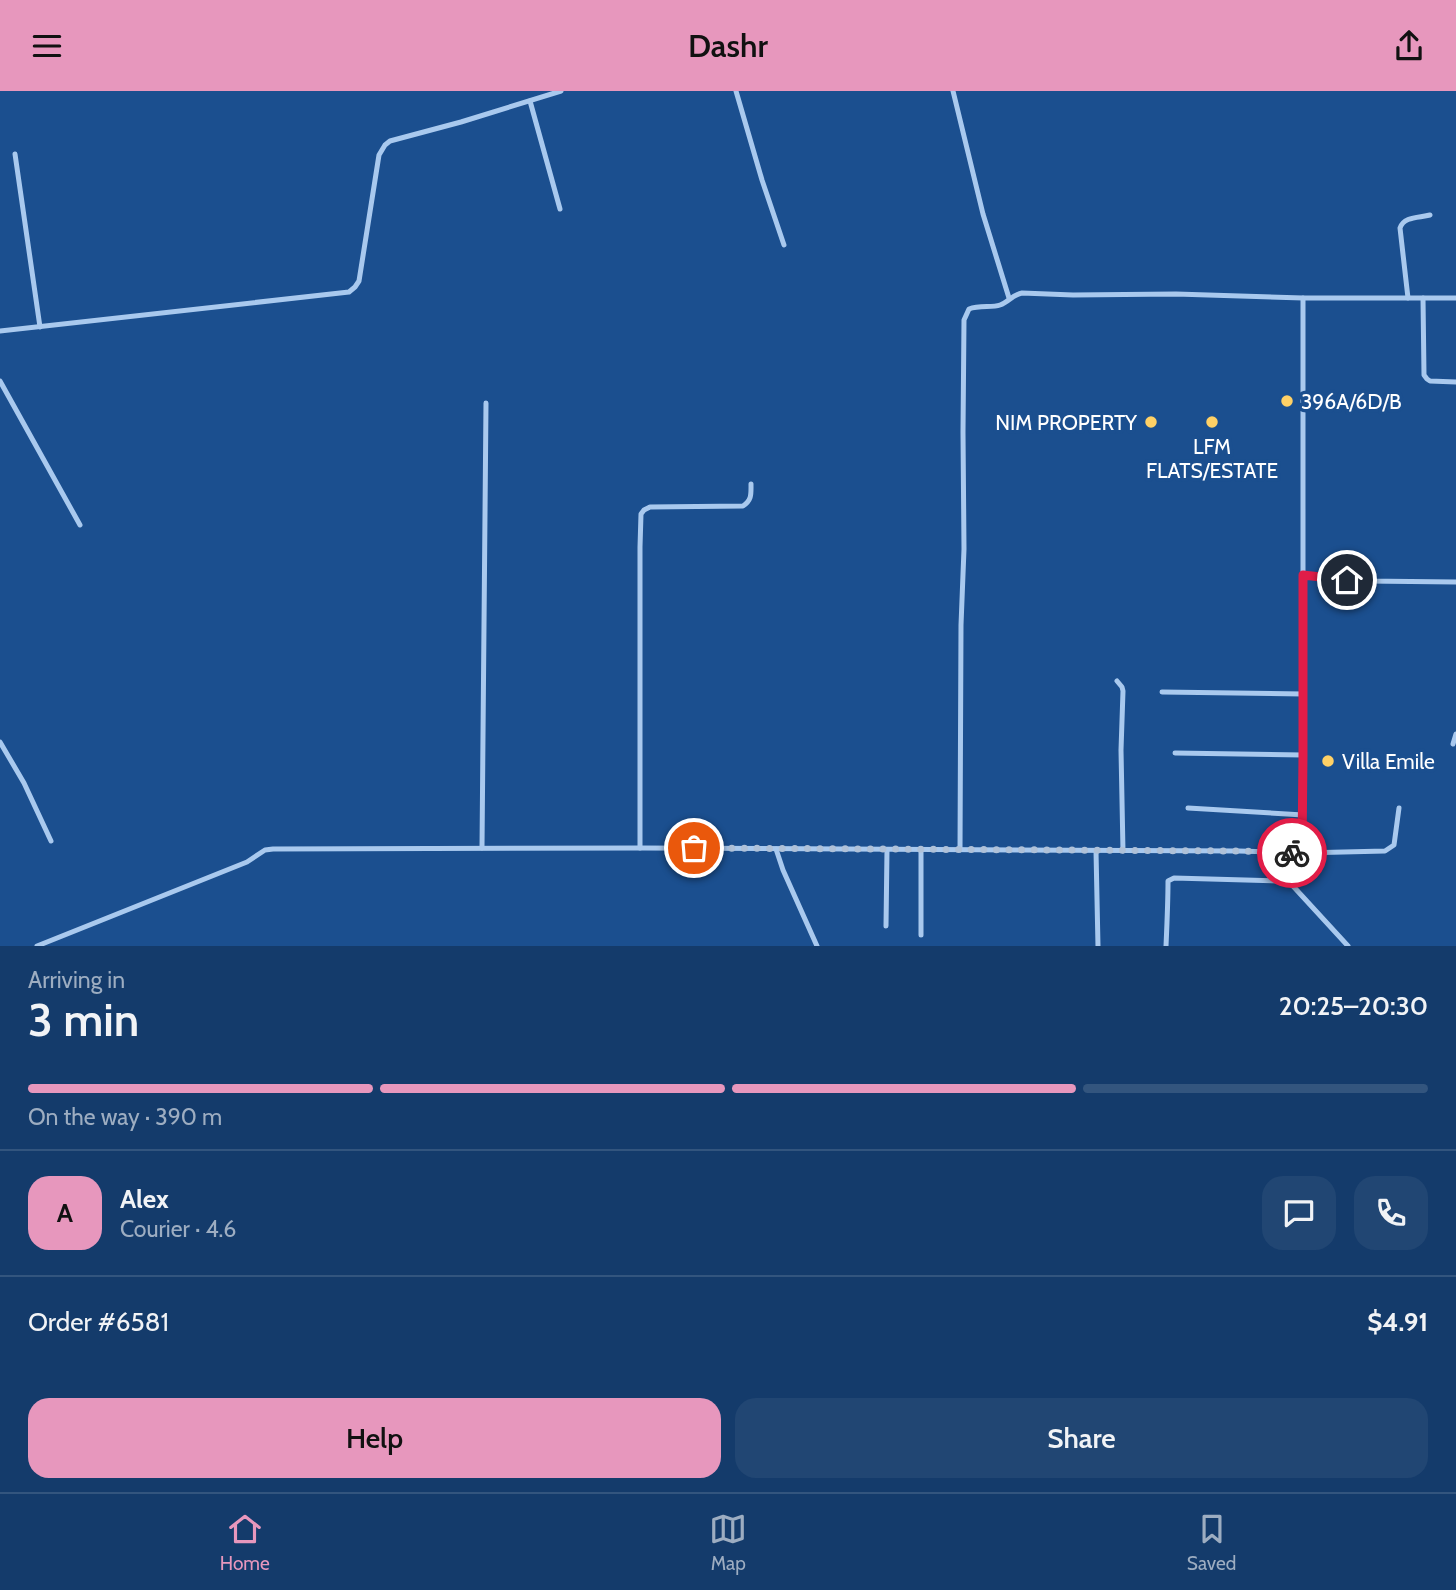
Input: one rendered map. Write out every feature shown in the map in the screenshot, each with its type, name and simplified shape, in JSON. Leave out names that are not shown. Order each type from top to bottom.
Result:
[{"type":"street","points":[[0,331],[349,292],[359,281],[379,155],[385,145],[390,141],[561,91]]},
{"type":"street","points":[[736,91],[784,245]]},
{"type":"street","points":[[953,91],[983,214],[1009,298]]},
{"type":"street","points":[[530,101],[560,209]]},
{"type":"street","points":[[15,154],[40,327]]},
{"type":"street","points":[[1408,298],[1400,228],[1406,220],[1430,215]]},
{"type":"street","points":[[960,850],[964,320],[969,309],[1000,305],[1022,293],[1456,298]]},
{"type":"street","points":[[1302,853],[1303,298]]},
{"type":"street","points":[[1423,298],[1424,375],[1430,381],[1456,382]]},
{"type":"street","points":[[0,381],[80,525]]},
{"type":"street","points":[[482,848],[486,403]]},
{"type":"street","points":[[640,848],[642,514],[650,507],[743,506],[751,497],[751,484]]},
{"type":"street","points":[[1303,575],[1365,581],[1456,582]]},
{"type":"street","points":[[1117,681],[1123,691],[1123,851]]},
{"type":"street","points":[[1162,692],[1303,694]]},
{"type":"street","points":[[1453,744],[1456,734]]},
{"type":"street","points":[[0,742],[51,841]]},
{"type":"street","points":[[1175,753],[1303,755]]},
{"type":"street","points":[[1188,808],[1303,815]]},
{"type":"street","points":[[37,946],[251,861],[268,849],[640,848],[1302,853],[1385,851],[1394,845],[1399,808]]},
{"type":"street","points":[[776,849],[817,946]]},
{"type":"street","points":[[886,926],[887,850]]},
{"type":"street","points":[[921,850],[921,935]]},
{"type":"street","points":[[1096,851],[1098,946]]},
{"type":"street","points":[[1166,946],[1168,881],[1174,879],[1283,881],[1292,885],[1348,946]]},
{"type":"way so far","points":[[694,848],[1292,853]]},
{"type":"place","name":"396A/6D/B","points":[[1287,401]]},
{"type":"place","name":"NIM PROPERTY","points":[[1151,422]]},
{"type":"place","name":"LFM FLATS/ESTATE","points":[[1212,422]]},
{"type":"place","name":"Villa Emile","points":[[1328,761]]},
{"type":"route","points":[[1292,853],[1302,853],[1303,575],[1347,580]]}]
